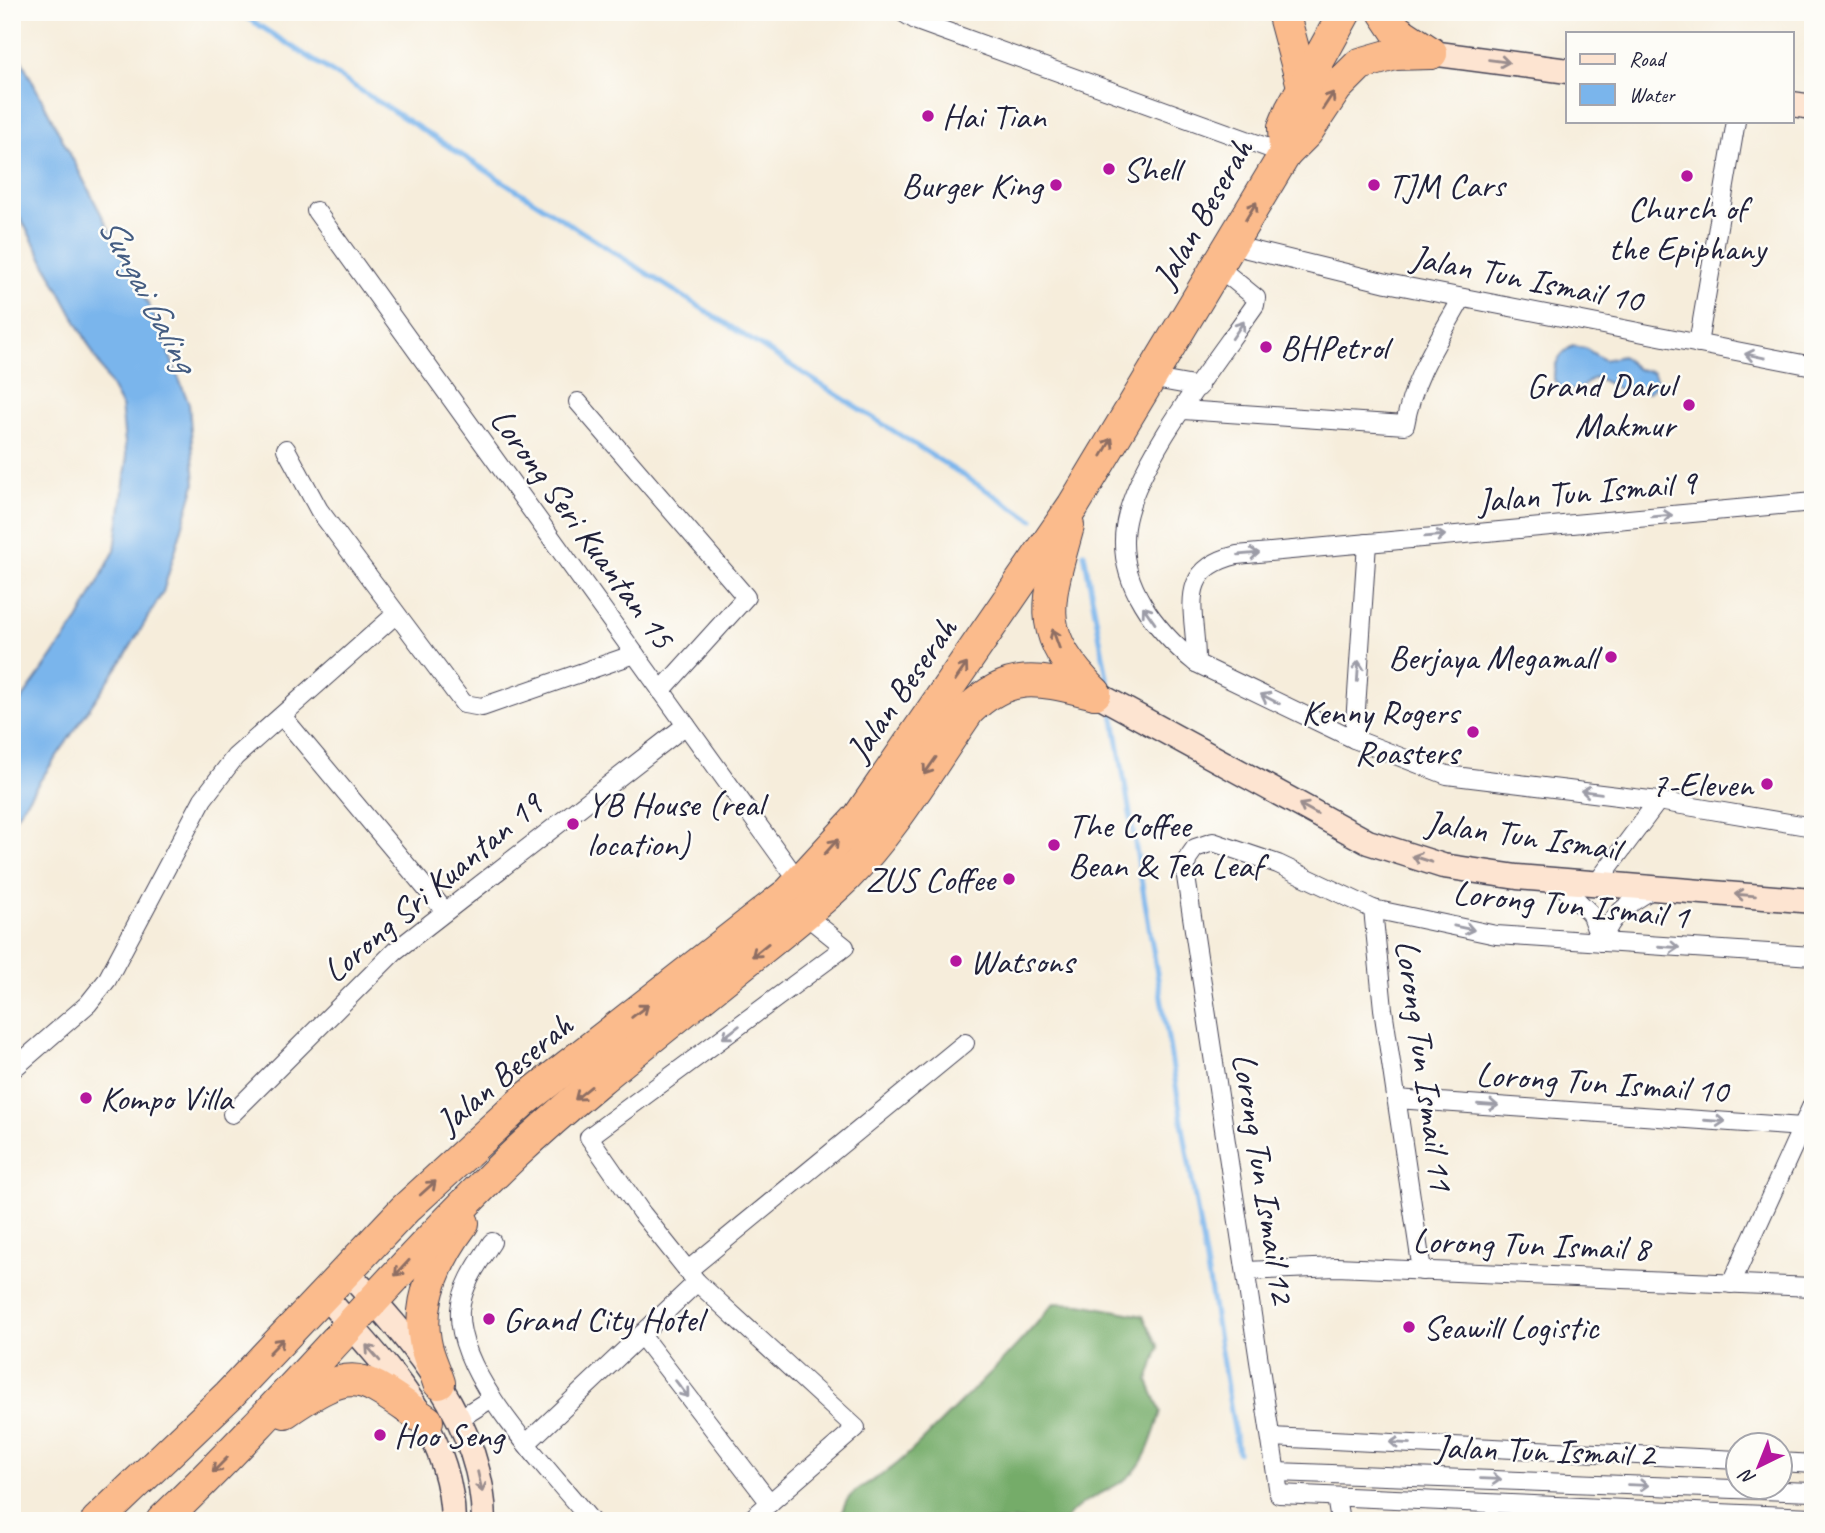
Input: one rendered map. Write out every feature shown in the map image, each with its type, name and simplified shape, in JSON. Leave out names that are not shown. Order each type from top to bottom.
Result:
[{"type":"highway","points":[[1283,12],[1303,86]]},
{"type":"highway","name":"Jalan Beserah","points":[[96,1521],[229,1395],[405,1209],[523,1101],[799,882],[859,817],[968,663],[1073,506],[1224,256],[1285,153],[1284,127],[1303,86],[1345,12]]},
{"type":"highway","points":[[1384,12],[1396,30],[1432,53]]},
{"type":"highway","points":[[1285,153],[1306,133],[1336,88],[1360,64],[1395,54],[1432,53]]},
{"type":"highway","points":[[1073,506],[1049,604],[1053,636],[1068,667],[1100,696]]},
{"type":"highway","name":"Jalan Beserah","points":[[162,1521],[246,1439],[373,1299],[568,1105],[804,915],[846,876],[879,839],[969,710],[1004,683],[1026,681],[1100,696]]},
{"type":"highway","points":[[439,1383],[425,1340],[426,1304],[433,1277],[444,1248],[515,1155]]},
{"type":"highway","points":[[246,1439],[334,1381],[357,1379],[378,1387],[427,1421]]},
{"type":"main road","points":[[1432,53],[1566,71]]},
{"type":"main road","points":[[1794,104],[1813,107]]},
{"type":"main road","name":"Jalan Tun Ismail","points":[[1100,696],[1368,842],[1443,866],[1596,884],[1813,901]]},
{"type":"main road","points":[[346,1271],[373,1299],[439,1383],[459,1419],[474,1457],[484,1500],[484,1521]]},
{"type":"main road","points":[[324,1295],[414,1401],[427,1421],[444,1466],[453,1521]]},
{"type":"street","points":[[902,12],[917,21],[1042,69],[1285,153]]},
{"type":"street","points":[[1698,344],[1736,122]]},
{"type":"street","name":"Lorong Seri Kuantan 15","points":[[316,211],[799,882]]},
{"type":"street","points":[[1224,256],[1256,298],[1255,305],[1157,449],[1138,489],[1125,527],[1127,564],[1142,606],[1160,631],[1196,663],[1354,739],[1447,775],[1658,801],[1810,829]]},
{"type":"street","name":"Jalan Tun Ismail 10","points":[[1224,256],[1462,298],[1813,366]]},
{"type":"street","points":[[1183,410],[1405,425],[1417,377],[1462,298]]},
{"type":"street","points":[[1149,378],[1199,387]]},
{"type":"street","points":[[578,402],[746,597],[662,691]]},
{"type":"street","points":[[286,449],[319,510],[464,704],[482,707],[635,654]]},
{"type":"street","name":"Jalan Tun Ismail 9","points":[[1196,663],[1192,624],[1194,594],[1199,576],[1213,560],[1237,555],[1367,542],[1813,502]]},
{"type":"street","points":[[1354,739],[1367,542]]},
{"type":"street","points":[[12,1070],[88,1004],[107,979],[203,799],[235,757],[395,615]]},
{"type":"street","points":[[282,716],[444,910]]},
{"type":"street","name":"Lorong Sri Kuantan 19","points":[[232,1114],[394,951],[686,725]]},
{"type":"street","points":[[1596,884],[1658,801]]},
{"type":"street","name":"Lorong Tun Ismail 1","points":[[1185,870],[1188,858],[1195,848],[1213,842],[1278,864],[1373,909],[1496,934],[1813,956]]},
{"type":"street","name":"Lorong Tun Ismail 12","points":[[1185,870],[1280,1496]]},
{"type":"street","points":[[1556,880],[1590,913],[1601,942]]},
{"type":"street","points":[[1601,942],[1609,922],[1627,905],[1655,888]]},
{"type":"street","name":"Lorong Tun Ismail 11","points":[[1373,909],[1396,1099],[1422,1271]]},
{"type":"street","points":[[750,1521],[856,1428],[692,1276],[641,1212],[589,1137],[845,947],[804,915]]},
{"type":"street","points":[[527,1443],[641,1335],[692,1276],[965,1044]]},
{"type":"street","name":"Lorong Tun Ismail 10","points":[[1396,1099],[1803,1127]]},
{"type":"street","points":[[1731,1284],[1813,1103]]},
{"type":"street","points":[[492,1242],[473,1270],[460,1308],[462,1340],[492,1398],[591,1521]]},
{"type":"street","name":"Lorong Tun Ismail 8","points":[[1246,1271],[1336,1267],[1813,1287]]},
{"type":"street","points":[[641,1335],[770,1503]]},
{"type":"street","points":[[459,1419],[492,1398]]},
{"type":"street","points":[[1270,1437],[1724,1459]]},
{"type":"street","points":[[1794,1463],[1813,1464]]},
{"type":"street","name":"Jalan Tun Ismail 2","points":[[1276,1472],[1813,1492]]},
{"type":"street","points":[[1570,1482],[1571,1514]]},
{"type":"street","name":"Jalan Tun Ismail 2","points":[[1280,1496],[1336,1497],[1571,1514],[1813,1517]]},
{"type":"street","points":[[1336,1497],[1340,1521]]},
{"type":"green space","points":[[1054,1303],[1081,1304],[1143,1316],[1159,1347],[1148,1381],[1161,1412],[1147,1452],[1132,1473],[1082,1504],[1065,1521],[842,1521],[842,1512],[848,1498],[888,1471],[911,1451],[999,1364]]},
{"type":"water","points":[[12,42],[153,314],[189,404],[195,484],[163,592],[125,656],[12,822],[12,713],[79,619],[115,550],[127,462],[121,405],[12,202]]},
{"type":"water","points":[[1573,346],[1585,348],[1604,360],[1622,356],[1637,369],[1653,372],[1658,383],[1648,393],[1636,388],[1628,393],[1595,377],[1578,390],[1564,390],[1554,380],[1556,364]]},
{"type":"waterway","points":[[238,12],[1033,520]]},
{"type":"waterway","points":[[1084,553],[1110,693]]},
{"type":"waterway","points":[[1113,713],[1238,1452]]},
{"type":"place","name":"Hai Tian","points":[[928,116]]},
{"type":"place","name":"Shell","points":[[1109,169]]},
{"type":"place","name":"Church of the Epiphany","points":[[1687,176]]},
{"type":"place","name":"Burger King","points":[[1056,185]]},
{"type":"place","name":"TJM Cars","points":[[1374,185]]},
{"type":"place","name":"BHPetrol","points":[[1266,347]]},
{"type":"place","name":"Grand Darul Makmur","points":[[1689,405]]},
{"type":"place","name":"Berjaya Megamall","points":[[1611,657]]},
{"type":"place","name":"Kenny Rogers Roasters","points":[[1473,732]]},
{"type":"place","name":"7-Eleven","points":[[1767,784]]},
{"type":"place","name":"YB House (real location)","points":[[573,824]]},
{"type":"place","name":"The Coffee Bean & Tea Leaf","points":[[1054,845]]},
{"type":"place","name":"ZUS Coffee","points":[[1009,879]]},
{"type":"place","name":"Watsons","points":[[956,961]]},
{"type":"place","name":"Kompo Villa","points":[[86,1098]]},
{"type":"place","name":"Grand City Hotel","points":[[489,1319]]},
{"type":"place","name":"Seawill Logistic","points":[[1409,1327]]},
{"type":"place","name":"Hoo Seng","points":[[380,1435]]},
{"type":"water label","name":"Sungai Galing","points":[[149,293]]}]
